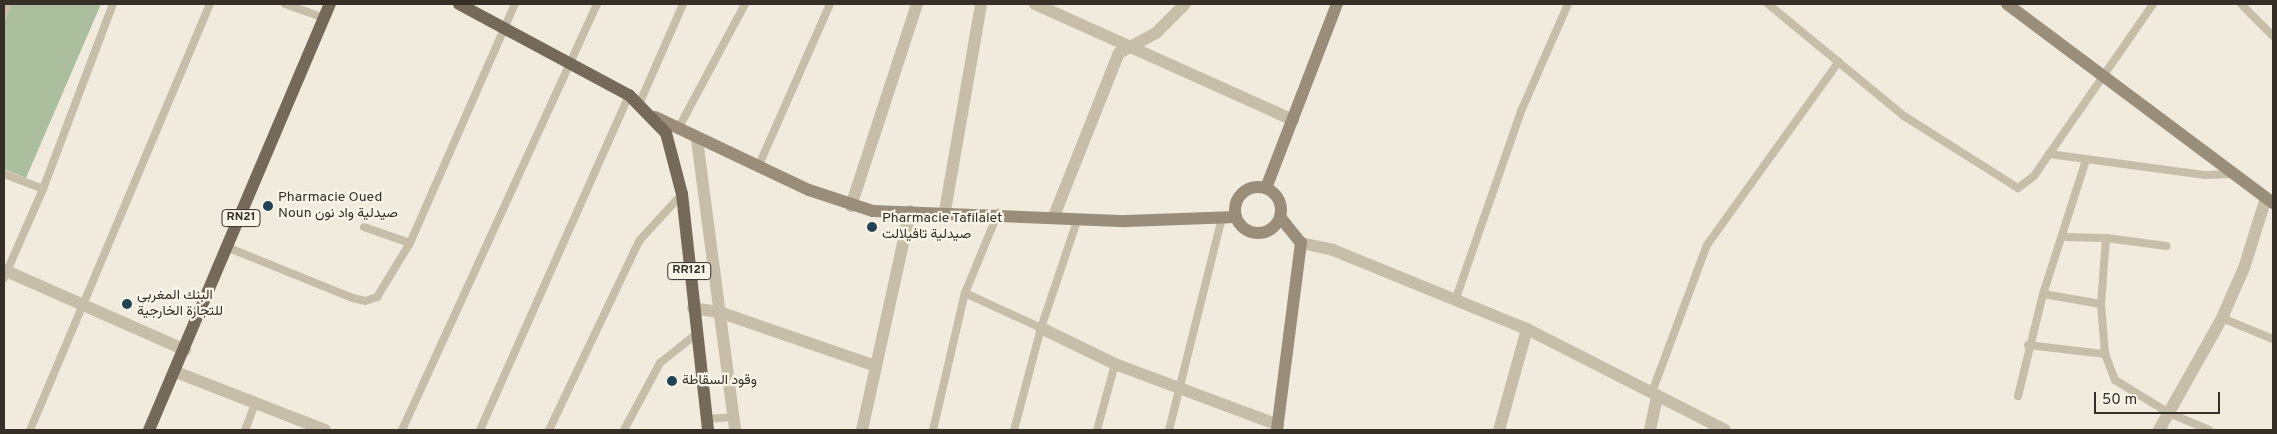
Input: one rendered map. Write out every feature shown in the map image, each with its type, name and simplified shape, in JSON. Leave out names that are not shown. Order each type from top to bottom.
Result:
[{"type":"main road","name":"RN21","points":[[148,430],[176,372],[229,248],[330,4]]},
{"type":"main road","name":"RR121","points":[[459,4],[571,62],[634,99],[655,117],[674,155],[682,194],[695,335],[707,424]]},
{"type":"street","points":[[851,206],[917,4]]},
{"type":"street","points":[[945,211],[982,4]]},
{"type":"street","points":[[1035,4],[1059,9],[1129,45],[1293,120]]},
{"type":"street","points":[[1054,216],[1116,59],[1129,45],[1156,33],[1185,4]]},
{"type":"street","points":[[1266,188],[1337,4]]},
{"type":"street","points":[[2007,4],[2270,200],[2244,268],[2222,318],[2160,430]]},
{"type":"street","points":[[655,117],[697,140],[851,206],[910,211],[1054,216],[1126,222],[1236,217]]},
{"type":"street","points":[[697,140],[734,424]]},
{"type":"street","points":[[1280,218],[1272,230],[1258,234],[1244,229],[1236,217],[1242,193],[1266,188],[1278,197],[1280,218],[1302,243],[1333,250],[1456,298],[1527,329],[1725,430]]},
{"type":"street","points":[[862,430],[873,366],[910,211]]},
{"type":"street","points":[[1041,328],[1115,364],[1278,428],[1302,243]]},
{"type":"street","points":[[5,274],[185,350]]},
{"type":"street","points":[[693,308],[720,312],[873,366]]},
{"type":"street","points":[[1499,430],[1527,329]]},
{"type":"street","points":[[176,372],[321,429]]},
{"type":"street","points":[[1650,430],[1655,394]]},
{"type":"lane","points":[[4,14],[8,4]]},
{"type":"lane","points":[[5,274],[44,189],[113,4]]},
{"type":"lane","points":[[30,430],[210,4]]},
{"type":"lane","points":[[286,4],[324,18]]},
{"type":"lane","points":[[229,248],[365,301],[382,291],[410,243],[514,4]]},
{"type":"lane","points":[[402,430],[597,4]]},
{"type":"lane","points":[[480,430],[634,99],[683,4]]},
{"type":"lane","points":[[678,129],[745,4]]},
{"type":"lane","points":[[759,165],[830,4]]},
{"type":"lane","points":[[1456,298],[1522,109],[1568,4]]},
{"type":"lane","points":[[1768,4],[1904,116],[2011,186],[2025,186],[2153,4]]},
{"type":"lane","points":[[2241,4],[2273,36]]},
{"type":"lane","points":[[1655,394],[1707,245],[1839,61]]},
{"type":"lane","points":[[2048,154],[2204,175],[2234,174]]},
{"type":"lane","points":[[2018,396],[2028,345],[2043,294],[2064,237],[2086,160]]},
{"type":"lane","points":[[4,174],[44,189]]},
{"type":"lane","points":[[549,430],[639,242],[682,194]]},
{"type":"lane","points":[[933,430],[965,293],[998,213]]},
{"type":"lane","points":[[1169,430],[1222,217]]},
{"type":"lane","points":[[1014,430],[1041,328],[1078,218]]},
{"type":"lane","points":[[364,227],[410,243]]},
{"type":"lane","points":[[2064,237],[2106,238],[2166,246]]},
{"type":"lane","points":[[2106,238],[2101,304],[2106,354],[2115,380],[2169,413],[2209,430]]},
{"type":"lane","points":[[965,293],[1041,328]]},
{"type":"lane","points":[[2043,294],[2101,304]]},
{"type":"lane","points":[[2222,318],[2273,339]]},
{"type":"lane","points":[[624,430],[660,363],[695,335]]},
{"type":"lane","points":[[2028,345],[2106,354]]},
{"type":"lane","points":[[1097,430],[1115,364]]},
{"type":"lane","points":[[245,430],[255,404]]},
{"type":"lane","points":[[707,424],[734,424]]},
{"type":"green space","points":[[10,4],[101,4],[26,178],[4,169],[4,19]]},
{"type":"place","name":"Pharmacie Oued Noun صيدلية واد نون","points":[[268,206]]},
{"type":"place","name":"Pharmacie Tafilalet صيدلية تافيلالت","points":[[872,227]]},
{"type":"place","name":"البنك المغربي للتجارة الخارجية","points":[[127,304]]},
{"type":"place","name":"وقود السقاطة","points":[[672,381]]}]
